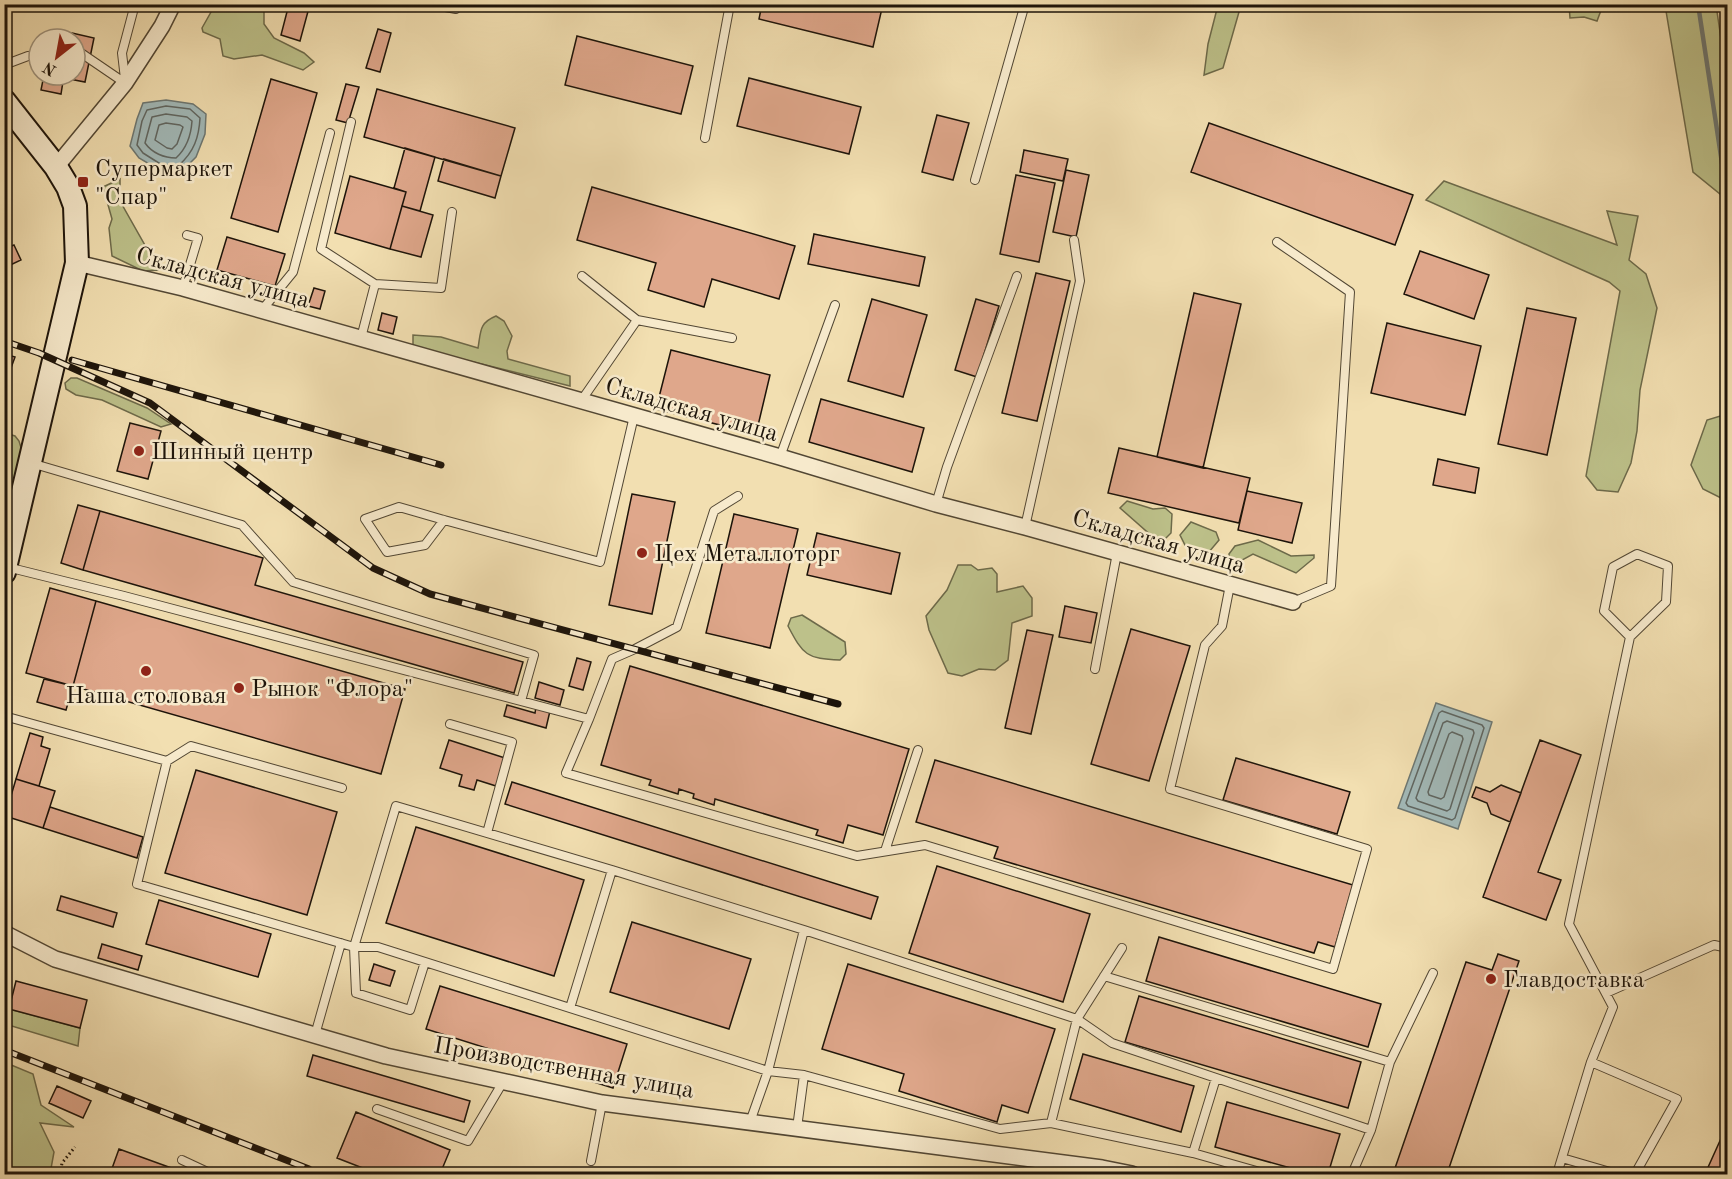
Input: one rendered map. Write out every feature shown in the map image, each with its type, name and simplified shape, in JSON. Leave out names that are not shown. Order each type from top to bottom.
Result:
[{"type":"main road","points":[[4,100],[56,167],[68,187],[75,206],[77,263],[5,569]]},
{"type":"street","points":[[56,167],[125,83],[162,26],[173,4]]},
{"type":"street","name":"Складская улица","points":[[77,263],[183,288],[262,310],[780,457],[936,504],[1293,602]]},
{"type":"street","name":"Производственная улица","points":[[4,933],[55,959],[386,1056],[503,1082],[602,1103],[1101,1168],[1132,1174]]},
{"type":"lane","points":[[125,83],[122,53],[135,4]]},
{"type":"lane","points":[[429,4],[456,9]]},
{"type":"lane","points":[[705,138],[730,4]]},
{"type":"lane","points":[[975,180],[1025,4]]},
{"type":"lane","points":[[4,65],[27,56]]},
{"type":"lane","points":[[87,57],[125,83]]},
{"type":"lane","points":[[351,122],[321,249],[375,284],[441,288],[452,212]]},
{"type":"lane","points":[[262,310],[292,272],[330,133]]},
{"type":"lane","points":[[183,288],[198,238],[186,235]]},
{"type":"lane","points":[[1025,527],[1080,281],[1074,240]]},
{"type":"lane","points":[[1277,242],[1350,292],[1331,586],[1293,602]]},
{"type":"lane","points":[[582,276],[637,320],[732,338]]},
{"type":"lane","points":[[936,504],[947,467],[1017,276]]},
{"type":"lane","points":[[361,338],[375,284]]},
{"type":"lane","points":[[780,457],[835,305]]},
{"type":"lane","points":[[581,401],[637,320]]},
{"type":"lane","points":[[444,520],[426,545],[387,552],[366,519],[399,507],[600,562],[634,416]]},
{"type":"lane","points":[[30,463],[242,525],[293,582],[534,655],[521,701]]},
{"type":"lane","points":[[738,496],[714,511],[677,627],[612,659],[566,773],[857,855],[925,845],[1333,969],[1367,849],[1170,789],[1205,645],[1221,626],[1230,585]]},
{"type":"lane","points":[[1095,669],[1117,553]]},
{"type":"lane","points":[[1557,1174],[1591,1062],[1613,1007],[1569,924],[1630,637],[1666,602],[1668,566],[1637,554],[1613,567],[1604,611],[1630,637]]},
{"type":"lane","points":[[5,569],[124,596],[589,718]]},
{"type":"lane","points":[[4,716],[167,761]]},
{"type":"lane","points":[[450,724],[513,742],[487,833]]},
{"type":"lane","points":[[342,788],[191,746],[167,761],[137,884],[354,947],[378,947],[768,1071],[804,1075],[1000,1129],[1051,1124],[1193,1153],[1267,1174]]},
{"type":"lane","points":[[885,851],[918,750]]},
{"type":"lane","points":[[425,962],[410,1010],[356,993],[354,947],[396,806],[804,930],[1077,1019],[1112,1043],[1371,1130]]},
{"type":"lane","points":[[570,1008],[612,870]]},
{"type":"lane","points":[[750,1122],[768,1071],[804,930]]},
{"type":"lane","points":[[315,1035],[341,943]]},
{"type":"lane","points":[[1606,993],[1714,945],[1728,948]]},
{"type":"lane","points":[[1051,1124],[1077,1019],[1122,948]]},
{"type":"lane","points":[[1352,1174],[1371,1130],[1390,1062],[1433,973]]},
{"type":"lane","points":[[1104,976],[1390,1062]]},
{"type":"lane","points":[[1591,1062],[1677,1099],[1635,1174]]},
{"type":"lane","points":[[797,1128],[804,1075]]},
{"type":"lane","points":[[1193,1153],[1216,1078]]},
{"type":"lane","points":[[377,1109],[468,1141],[503,1082]]},
{"type":"lane","points":[[591,1161],[602,1103]]},
{"type":"lane","points":[[1562,1158],[1617,1174]]},
{"type":"lane","points":[[182,1160],[212,1174]]},
{"type":"path","points":[[60,1174],[62,1163],[75,1147]]},
{"type":"green space","points":[[1569,4],[1603,5],[1597,21],[1584,17],[1570,18]]},
{"type":"green space","points":[[215,5],[264,5],[264,24],[274,38],[304,53],[314,62],[303,70],[262,55],[234,59],[223,56],[220,39],[203,32],[202,28]]},
{"type":"green space","points":[[1218,5],[1241,5],[1223,68],[1204,75],[1208,44]]},
{"type":"green space","points":[[1665,5],[1716,5],[1728,86],[1728,196],[1725,198],[1693,172]]},
{"type":"green space","points":[[120,179],[120,201],[159,270],[143,271],[112,256],[109,228],[112,219],[103,187]]},
{"type":"green space","points":[[1444,181],[1617,245],[1607,211],[1638,216],[1629,260],[1646,274],[1657,308],[1640,390],[1637,431],[1631,463],[1618,492],[1597,490],[1586,476],[1620,291],[1609,282],[1426,200]]},
{"type":"green space","points":[[1728,223],[1727,333],[1720,251],[1721,224]]},
{"type":"green space","points":[[496,316],[504,321],[512,336],[507,351],[508,359],[570,376],[570,386],[413,347],[413,335],[441,337],[478,348],[484,325]]},
{"type":"green space","points":[[71,378],[77,378],[147,408],[171,424],[161,427],[102,400],[76,395],[66,389],[65,383]]},
{"type":"green space","points":[[1728,414],[1727,501],[1703,489],[1691,465],[1707,420]]},
{"type":"green space","points":[[5,433],[15,436],[23,454],[5,537]]},
{"type":"green space","points":[[1127,501],[1153,509],[1165,508],[1172,514],[1171,533],[1164,540],[1153,537],[1120,508]]},
{"type":"green space","points":[[1191,522],[1216,532],[1219,540],[1209,552],[1185,545],[1180,535]]},
{"type":"green space","points":[[1258,540],[1291,556],[1314,555],[1314,558],[1296,573],[1253,554],[1235,564],[1230,561],[1229,554],[1235,546]]},
{"type":"green space","points":[[958,565],[971,565],[978,570],[992,568],[997,574],[997,592],[1023,586],[1032,598],[1032,616],[1012,623],[1008,660],[995,670],[979,669],[962,676],[948,673],[929,630],[926,616],[947,590]]},
{"type":"green space","points":[[802,615],[845,642],[846,654],[840,660],[813,656],[802,649],[788,626],[791,618]]},
{"type":"green space","points":[[9,1009],[80,1028],[78,1046],[5,1024],[5,1012]]},
{"type":"green space","points":[[4,1062],[33,1074],[41,1105],[74,1127],[40,1123],[54,1152],[50,1174],[16,1174],[5,1163]]},
{"type":"water","points":[[166,100],[193,104],[206,114],[205,134],[196,157],[182,171],[161,171],[139,158],[130,146],[143,103]]},
{"type":"water","points":[[1436,703],[1492,722],[1458,829],[1398,808]]},
{"type":"building","points":[[289,4],[310,4],[300,41],[281,35]]},
{"type":"building","points":[[762,4],[883,4],[873,47],[759,19]]},
{"type":"building","points":[[378,29],[391,33],[380,72],[366,68]]},
{"type":"building","points":[[87,36],[94,38],[87,72]]},
{"type":"building","points":[[577,36],[693,66],[681,114],[565,85]]},
{"type":"building","points":[[749,78],[861,107],[849,154],[737,126]]},
{"type":"building","points":[[271,79],[317,93],[278,232],[231,218]]},
{"type":"building","points":[[346,84],[359,87],[348,123],[336,120]]},
{"type":"building","points":[[42,87],[62,87],[61,94],[41,90]]},
{"type":"building","points":[[377,89],[515,128],[501,176],[364,137]]},
{"type":"building","points":[[937,115],[969,123],[953,180],[922,172]]},
{"type":"building","points":[[1209,123],[1413,195],[1395,245],[1191,172]]},
{"type":"building","points":[[405,148],[435,157],[420,211],[402,206],[406,192],[394,188]]},
{"type":"building","points":[[1024,150],[1068,159],[1063,181],[1020,172]]},
{"type":"building","points":[[444,159],[501,176],[495,198],[438,181]]},
{"type":"building","points":[[1066,170],[1089,175],[1076,237],[1053,232]]},
{"type":"building","points":[[1016,175],[1055,183],[1039,262],[1000,254]]},
{"type":"building","points":[[350,176],[406,192],[390,249],[335,233]]},
{"type":"building","points":[[592,187],[795,246],[779,299],[712,279],[704,307],[648,290],[656,263],[577,240]]},
{"type":"building","points":[[402,206],[433,215],[421,257],[390,249]]},
{"type":"building","points":[[814,234],[925,257],[919,286],[808,264]]},
{"type":"building","points":[[227,237],[285,254],[275,286],[217,270]]},
{"type":"building","points":[[14,245],[21,260],[4,268],[4,249]]},
{"type":"building","points":[[1420,251],[1489,275],[1474,319],[1404,294]]},
{"type":"building","points":[[1036,273],[1070,281],[1037,421],[1002,413]]},
{"type":"building","points":[[314,288],[325,291],[320,309],[308,306]]},
{"type":"building","points":[[1194,293],[1241,304],[1203,468],[1157,457]]},
{"type":"building","points":[[872,299],[927,315],[903,397],[848,381]]},
{"type":"building","points":[[976,299],[999,306],[977,377],[955,370]]},
{"type":"building","points":[[1527,308],[1576,318],[1547,455],[1498,444]]},
{"type":"building","points":[[382,313],[397,317],[393,334],[378,330]]},
{"type":"building","points":[[1387,323],[1481,346],[1465,415],[1371,393]]},
{"type":"building","points":[[671,350],[770,375],[756,434],[656,409]]},
{"type":"building","points":[[4,354],[15,357],[4,387]]},
{"type":"building","points":[[821,399],[924,428],[912,472],[809,442]]},
{"type":"building","name":"Шинный центр","points":[[130,423],[161,431],[148,479],[117,471]]},
{"type":"building","points":[[1119,448],[1250,478],[1239,523],[1108,493]]},
{"type":"building","points":[[1438,459],[1479,468],[1475,493],[1433,485]]},
{"type":"building","points":[[1247,491],[1302,503],[1292,543],[1238,530]]},
{"type":"building","name":"Цех Металлоторг","points":[[632,494],[675,502],[652,614],[609,605]]},
{"type":"building","points":[[78,505],[100,511],[83,570],[61,563]]},
{"type":"building","points":[[100,511],[263,558],[255,585],[523,662],[514,693],[83,570]]},
{"type":"building","points":[[734,514],[798,529],[770,648],[706,633]]},
{"type":"building","points":[[817,533],[900,553],[891,594],[807,575]]},
{"type":"building","points":[[50,588],[96,601],[73,686],[26,673]]},
{"type":"building","name":"Рынок \"Флора\"","points":[[96,601],[405,689],[381,774],[73,686]]},
{"type":"building","points":[[1065,606],[1097,613],[1091,643],[1059,637]]},
{"type":"building","points":[[1131,629],[1190,646],[1149,781],[1091,764]]},
{"type":"building","points":[[1027,630],[1053,635],[1031,734],[1005,728]]},
{"type":"building","points":[[577,658],[591,662],[583,690],[569,686]]},
{"type":"building","points":[[630,666],[909,749],[883,835],[848,825],[843,843],[816,835],[818,830],[715,799],[714,805],[693,798],[694,794],[679,789],[678,794],[649,785],[651,780],[601,765]]},
{"type":"building","points":[[44,679],[73,686],[66,710],[37,702]]},
{"type":"building","points":[[539,682],[564,690],[560,705],[535,698]]},
{"type":"building","points":[[507,705],[535,713],[536,707],[550,711],[546,728],[504,716]]},
{"type":"building","points":[[30,733],[43,737],[41,746],[50,749],[39,786],[16,779]]},
{"type":"building","points":[[449,740],[505,758],[496,786],[477,780],[474,790],[459,786],[462,775],[440,768]]},
{"type":"building","points":[[1540,740],[1581,755],[1538,872],[1561,880],[1546,920],[1483,897]]},
{"type":"building","points":[[1236,758],[1350,792],[1337,834],[1223,800]]},
{"type":"building","points":[[935,760],[1353,885],[1335,947],[1318,942],[1314,953],[994,858],[998,847],[916,822]]},
{"type":"building","points":[[196,770],[337,812],[307,915],[165,873]]},
{"type":"building","points":[[16,779],[55,791],[43,828],[5,816]]},
{"type":"building","points":[[512,782],[878,897],[871,919],[505,804]]},
{"type":"building","points":[[1501,785],[1521,793],[1510,822],[1491,814],[1487,803],[1472,797],[1476,787],[1490,792]]},
{"type":"building","points":[[50,807],[143,837],[137,858],[43,828]]},
{"type":"building","points":[[416,827],[584,880],[554,976],[386,923]]},
{"type":"building","points":[[937,866],[1090,914],[1063,1002],[909,953]]},
{"type":"building","points":[[61,896],[117,913],[113,927],[57,910]]},
{"type":"building","points":[[159,900],[271,934],[258,977],[146,944]]},
{"type":"building","points":[[632,922],[751,959],[729,1029],[610,992]]},
{"type":"building","points":[[1159,937],[1381,1004],[1368,1047],[1146,981]]},
{"type":"building","points":[[102,944],[142,956],[138,970],[98,958]]},
{"type":"building","points":[[1498,954],[1519,961],[1447,1174],[1393,1174],[1466,962],[1492,970]]},
{"type":"building","points":[[374,964],[395,971],[390,986],[369,980]]},
{"type":"building","points":[[848,964],[1055,1029],[1028,1113],[1002,1105],[997,1122],[899,1091],[904,1074],[822,1049]]},
{"type":"building","points":[[16,981],[87,1000],[80,1028],[9,1009]]},
{"type":"building","points":[[440,986],[627,1044],[613,1088],[426,1029]]},
{"type":"building","points":[[1139,996],[1361,1062],[1348,1108],[1125,1042]]},
{"type":"building","points":[[1083,1054],[1194,1086],[1181,1132],[1070,1099]]},
{"type":"building","points":[[313,1055],[470,1101],[464,1122],[307,1076]]},
{"type":"building","points":[[57,1086],[91,1101],[83,1118],[49,1103]]},
{"type":"building","points":[[1227,1102],[1340,1134],[1328,1174],[1312,1174],[1215,1147]]},
{"type":"building","points":[[356,1112],[450,1150],[440,1174],[378,1174],[337,1158]]},
{"type":"building","points":[[1728,1123],[1728,1174],[1705,1174]]},
{"type":"building","points":[[119,1149],[188,1174],[110,1174]]},
{"type":"waterway","points":[[1698,4],[1728,203]]},
{"type":"railway","points":[[4,341],[39,353],[150,403],[373,568],[430,594],[838,704]]},
{"type":"railway","points":[[72,360],[441,465]]},
{"type":"railway","points":[[4,1050],[309,1169]]},
{"type":"place","name":"Супермаркет \"Спар\"","points":[[83,182]]},
{"type":"place","name":"Шинный центр","points":[[139,451]]},
{"type":"place","name":"Цех Металлоторг","points":[[642,553]]},
{"type":"place","name":"Наша столовая","points":[[146,671]]},
{"type":"place","name":"Рынок \"Флора\"","points":[[239,688]]},
{"type":"place","name":"Главдоставка","points":[[1491,979]]}]
